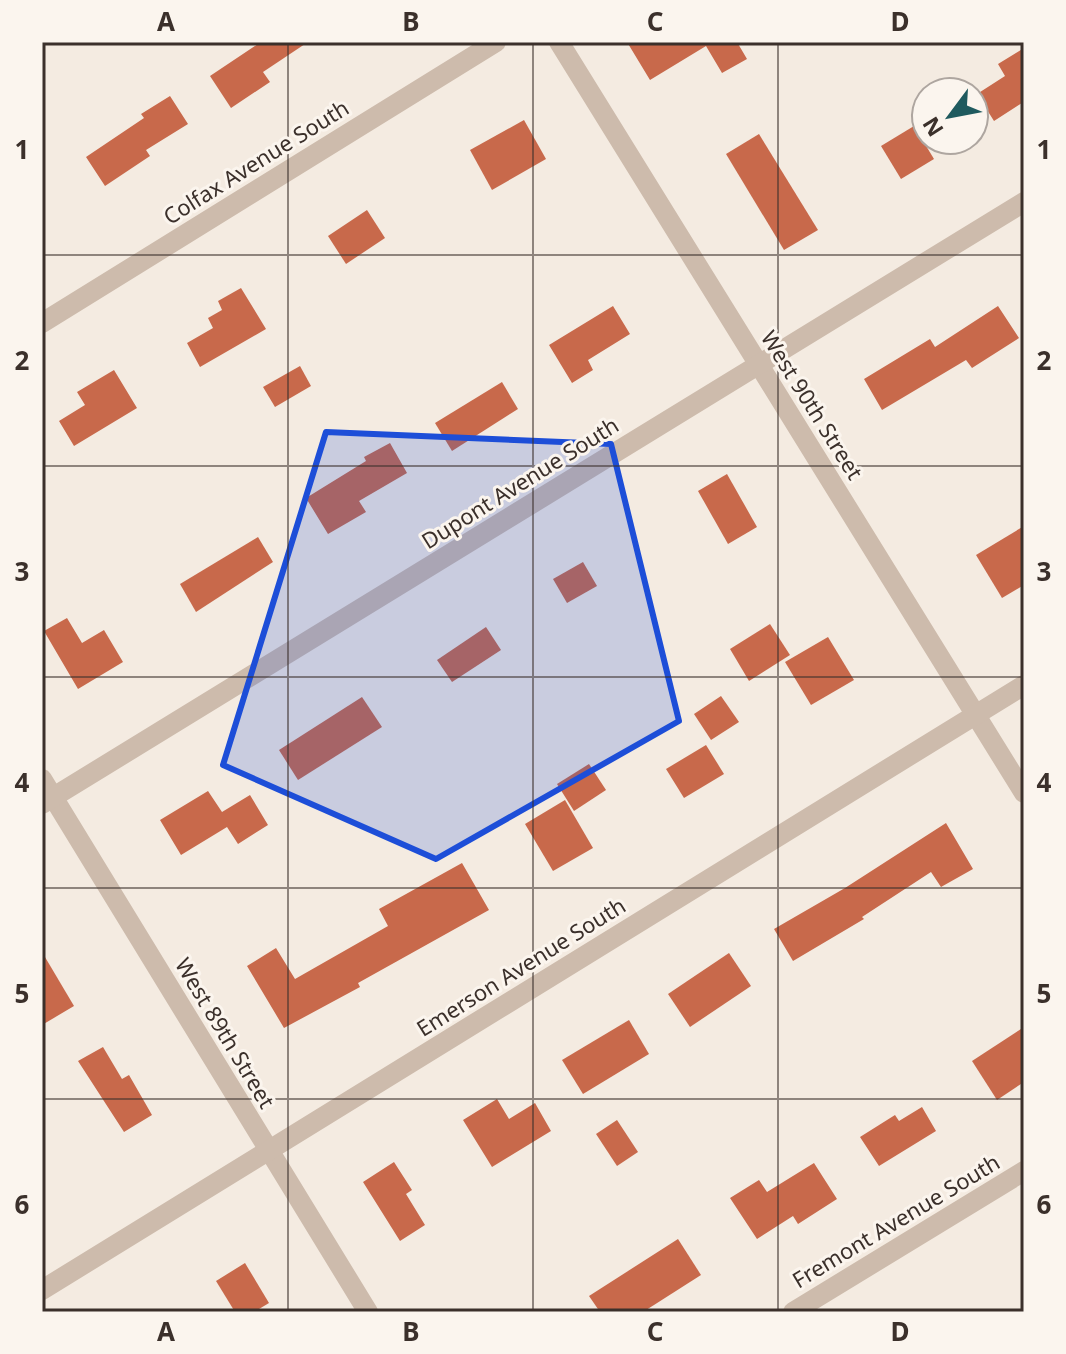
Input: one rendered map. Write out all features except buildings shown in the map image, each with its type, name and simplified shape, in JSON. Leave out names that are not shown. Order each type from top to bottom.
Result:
[{"type":"street","name":"Colfax Avenue South","points":[[42,323],[496,42]]},
{"type":"street","name":"West 90th Street","points":[[559,42],[1024,793]]},
{"type":"street","name":"Dupont Avenue South","points":[[48,801],[1024,202]]},
{"type":"street","name":"Emerson Avenue South","points":[[42,1290],[1024,685]]},
{"type":"street","name":"West 89th Street","points":[[42,779],[48,801],[368,1312]]},
{"type":"street","name":"Fremont Avenue South","points":[[793,1312],[1024,1171]]},
{"type":"highlighted area","points":[[326,432],[611,444],[679,721],[436,859],[223,765]]}]
